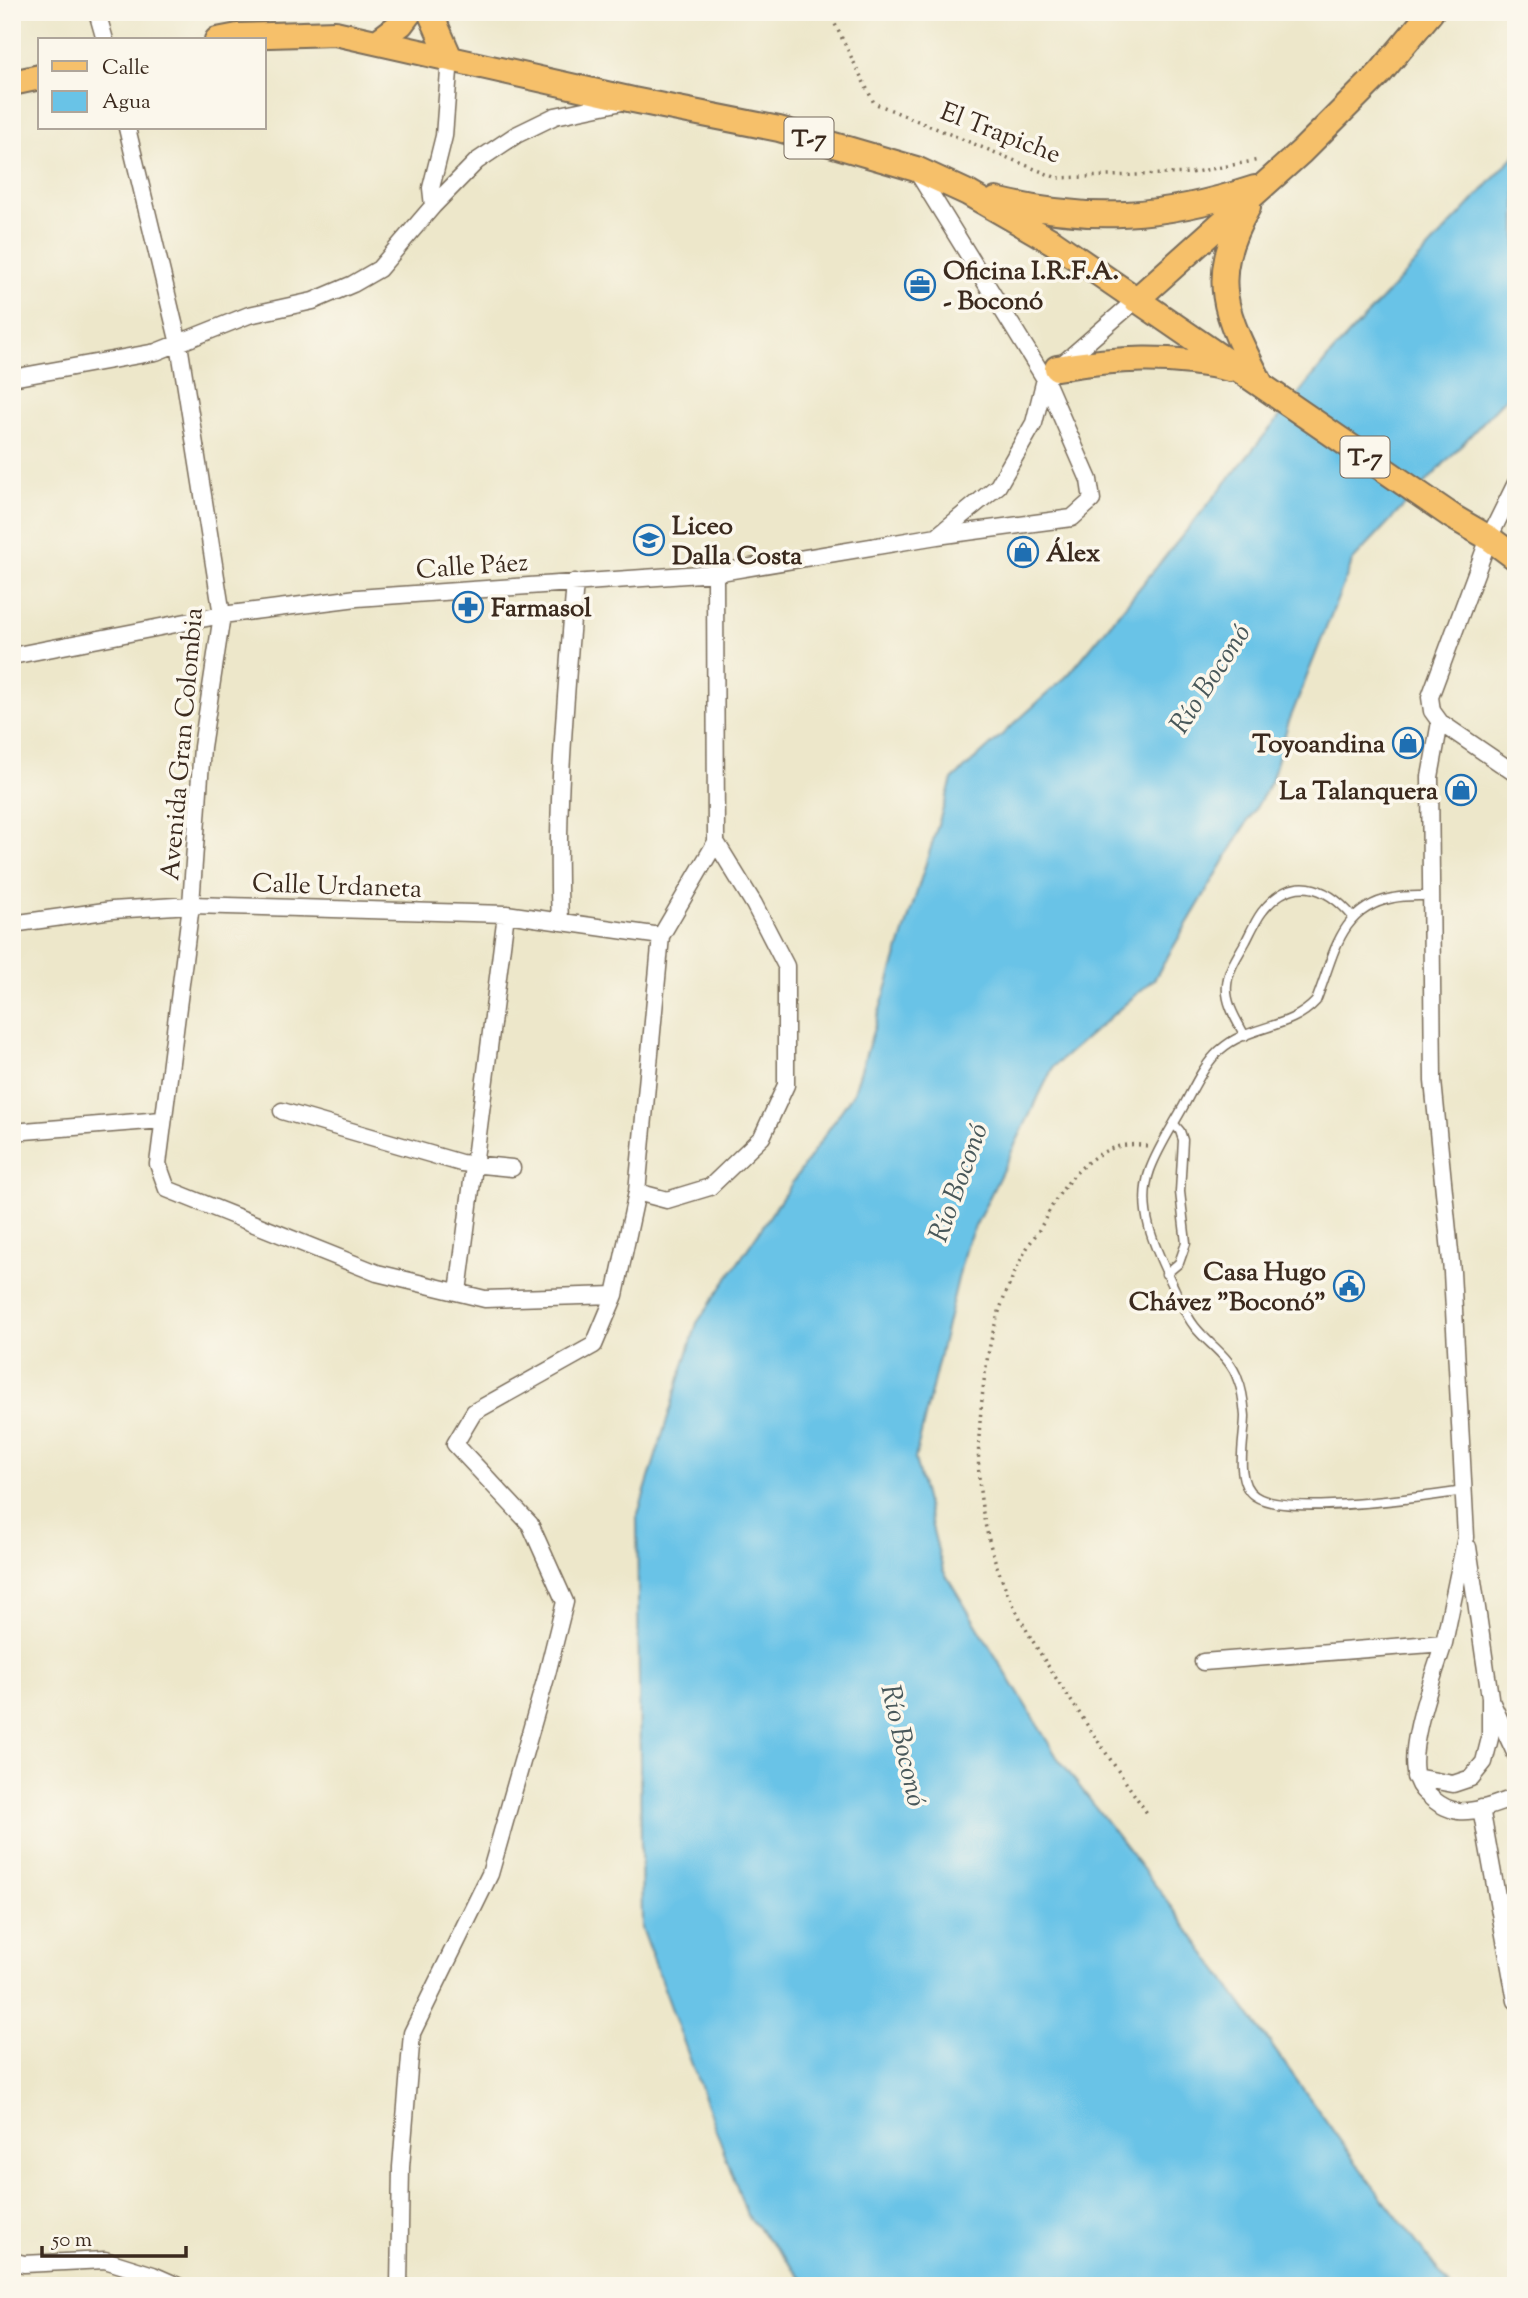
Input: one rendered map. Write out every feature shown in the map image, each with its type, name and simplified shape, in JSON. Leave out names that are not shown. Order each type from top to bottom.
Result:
[{"type":"main road","points":[[377,42],[401,24],[410,12]]},
{"type":"main road","points":[[430,12],[450,58]]},
{"type":"main road","points":[[1136,300],[1266,185],[1381,72],[1431,12]]},
{"type":"main road","name":"T-7","points":[[228,38],[335,33],[632,100],[779,129],[916,169],[968,193],[1053,243],[1516,558]]},
{"type":"main road","points":[[12,83],[38,77]]},
{"type":"main road","points":[[968,193],[1028,208],[1078,215],[1114,216],[1170,211],[1212,202],[1266,185]]},
{"type":"main road","points":[[1266,185],[1248,207],[1236,229],[1227,253],[1224,279],[1226,304],[1233,329],[1271,392]]},
{"type":"main road","points":[[1051,374],[1088,363],[1148,359],[1208,364],[1242,372]]},
{"type":"street","points":[[97,12],[104,38]]},
{"type":"street","points":[[433,206],[431,188],[444,136],[450,58]]},
{"type":"street","points":[[12,379],[156,352],[249,315],[313,301],[353,284],[379,269],[433,206],[477,161],[516,135],[555,116],[632,100]]},
{"type":"street","name":"Avenida Gran Colombia","points":[[127,130],[179,344],[222,615],[202,747],[191,905],[162,1121],[158,1164],[167,1189],[377,1273],[485,1298],[615,1295]]},
{"type":"street","name":"Calle Páez","points":[[12,656],[222,615],[357,598],[715,573],[937,536],[1072,518],[1092,500],[1089,480],[1051,374],[916,169]]},
{"type":"street","points":[[937,536],[998,485],[1034,423],[1051,374],[1136,300]]},
{"type":"street","points":[[1516,483],[1489,538],[1430,697],[1432,711],[1440,722],[1516,774]]},
{"type":"street","points":[[399,2286],[401,2167],[412,2033],[489,1874],[565,1602],[530,1524],[455,1444],[474,1412],[594,1345],[615,1295],[637,1192],[661,936],[716,842],[715,573]]},
{"type":"street","points":[[560,922],[559,792],[575,582]]},
{"type":"street","points":[[1415,1777],[1452,1784],[1471,1778],[1484,1762],[1490,1738],[1490,1697],[1466,1537],[1447,1208],[1433,1081],[1430,777],[1440,722]]},
{"type":"street","points":[[637,1192],[667,1200],[710,1187],[762,1137],[786,1085],[786,966],[754,904],[716,842]]},
{"type":"street","name":"Calle Urdaneta","points":[[12,924],[112,910],[191,905],[506,914],[661,936]]},
{"type":"street","points":[[458,1292],[506,914]]},
{"type":"street","points":[[282,1111],[473,1165],[512,1168]]},
{"type":"street","points":[[12,1132],[162,1121]]},
{"type":"street","points":[[1466,1537],[1444,1643],[1416,1740],[1413,1761],[1415,1777],[1422,1789],[1439,1804],[1458,1811],[1481,1808],[1516,1797]]},
{"type":"street","points":[[1203,1662],[1444,1643]]},
{"type":"street","points":[[1490,1697],[1516,1755]]},
{"type":"street","points":[[1481,1808],[1516,2001]]},
{"type":"street","points":[[12,2261],[24,2264],[105,2260],[178,2286]]},
{"type":"lane","points":[[1245,1036],[1229,1001],[1226,987],[1229,972],[1261,913],[1283,894],[1314,888],[1330,894],[1353,917]]},
{"type":"lane","points":[[1431,896],[1395,897],[1378,901],[1353,917],[1342,931],[1317,1001],[1291,1020],[1236,1039],[1215,1055],[1158,1151],[1149,1172],[1146,1197],[1153,1243],[1166,1274],[1193,1324],[1204,1338],[1222,1353],[1238,1377],[1245,1414],[1242,1464],[1246,1486],[1253,1495],[1278,1504],[1339,1504],[1401,1501],[1464,1492]]},
{"type":"lane","points":[[1166,1274],[1180,1263],[1186,1243],[1180,1192],[1183,1140],[1174,1124]]},
{"type":"path","name":"El Trapiche","points":[[829,12],[874,103],[1057,178],[1190,173],[1264,159]]},
{"type":"path","points":[[1149,1816],[1051,1671],[1018,1616],[994,1559],[986,1531],[978,1453],[982,1397],[996,1321],[1009,1286],[1051,1207],[1068,1179],[1111,1148],[1130,1144],[1158,1151]]},
{"type":"water","name":"Río Boconó","points":[[1516,154],[1516,387],[1353,560],[1288,724],[1271,782],[1155,978],[1053,1067],[966,1245],[915,1459],[943,1570],[1057,1757],[1172,1907],[1370,2182],[1450,2286],[809,2286],[747,2215],[642,1928],[637,1517],[697,1323],[854,1092],[952,780],[1069,674],[1332,353]]},
{"type":"place","name":"Oficina I.R.F.A. - Boconó","points":[[920,285]]},
{"type":"place","name":"Liceo Dalla Costa","points":[[649,540]]},
{"type":"place","name":"Álex","points":[[1023,552]]},
{"type":"place","name":"Farmasol","points":[[468,607]]},
{"type":"place","name":"Toyoandina","points":[[1408,743]]},
{"type":"place","name":"La Talanquera","points":[[1461,790]]},
{"type":"place","name":"Casa Hugo Chávez \"Boconó\"","points":[[1349,1286]]}]
